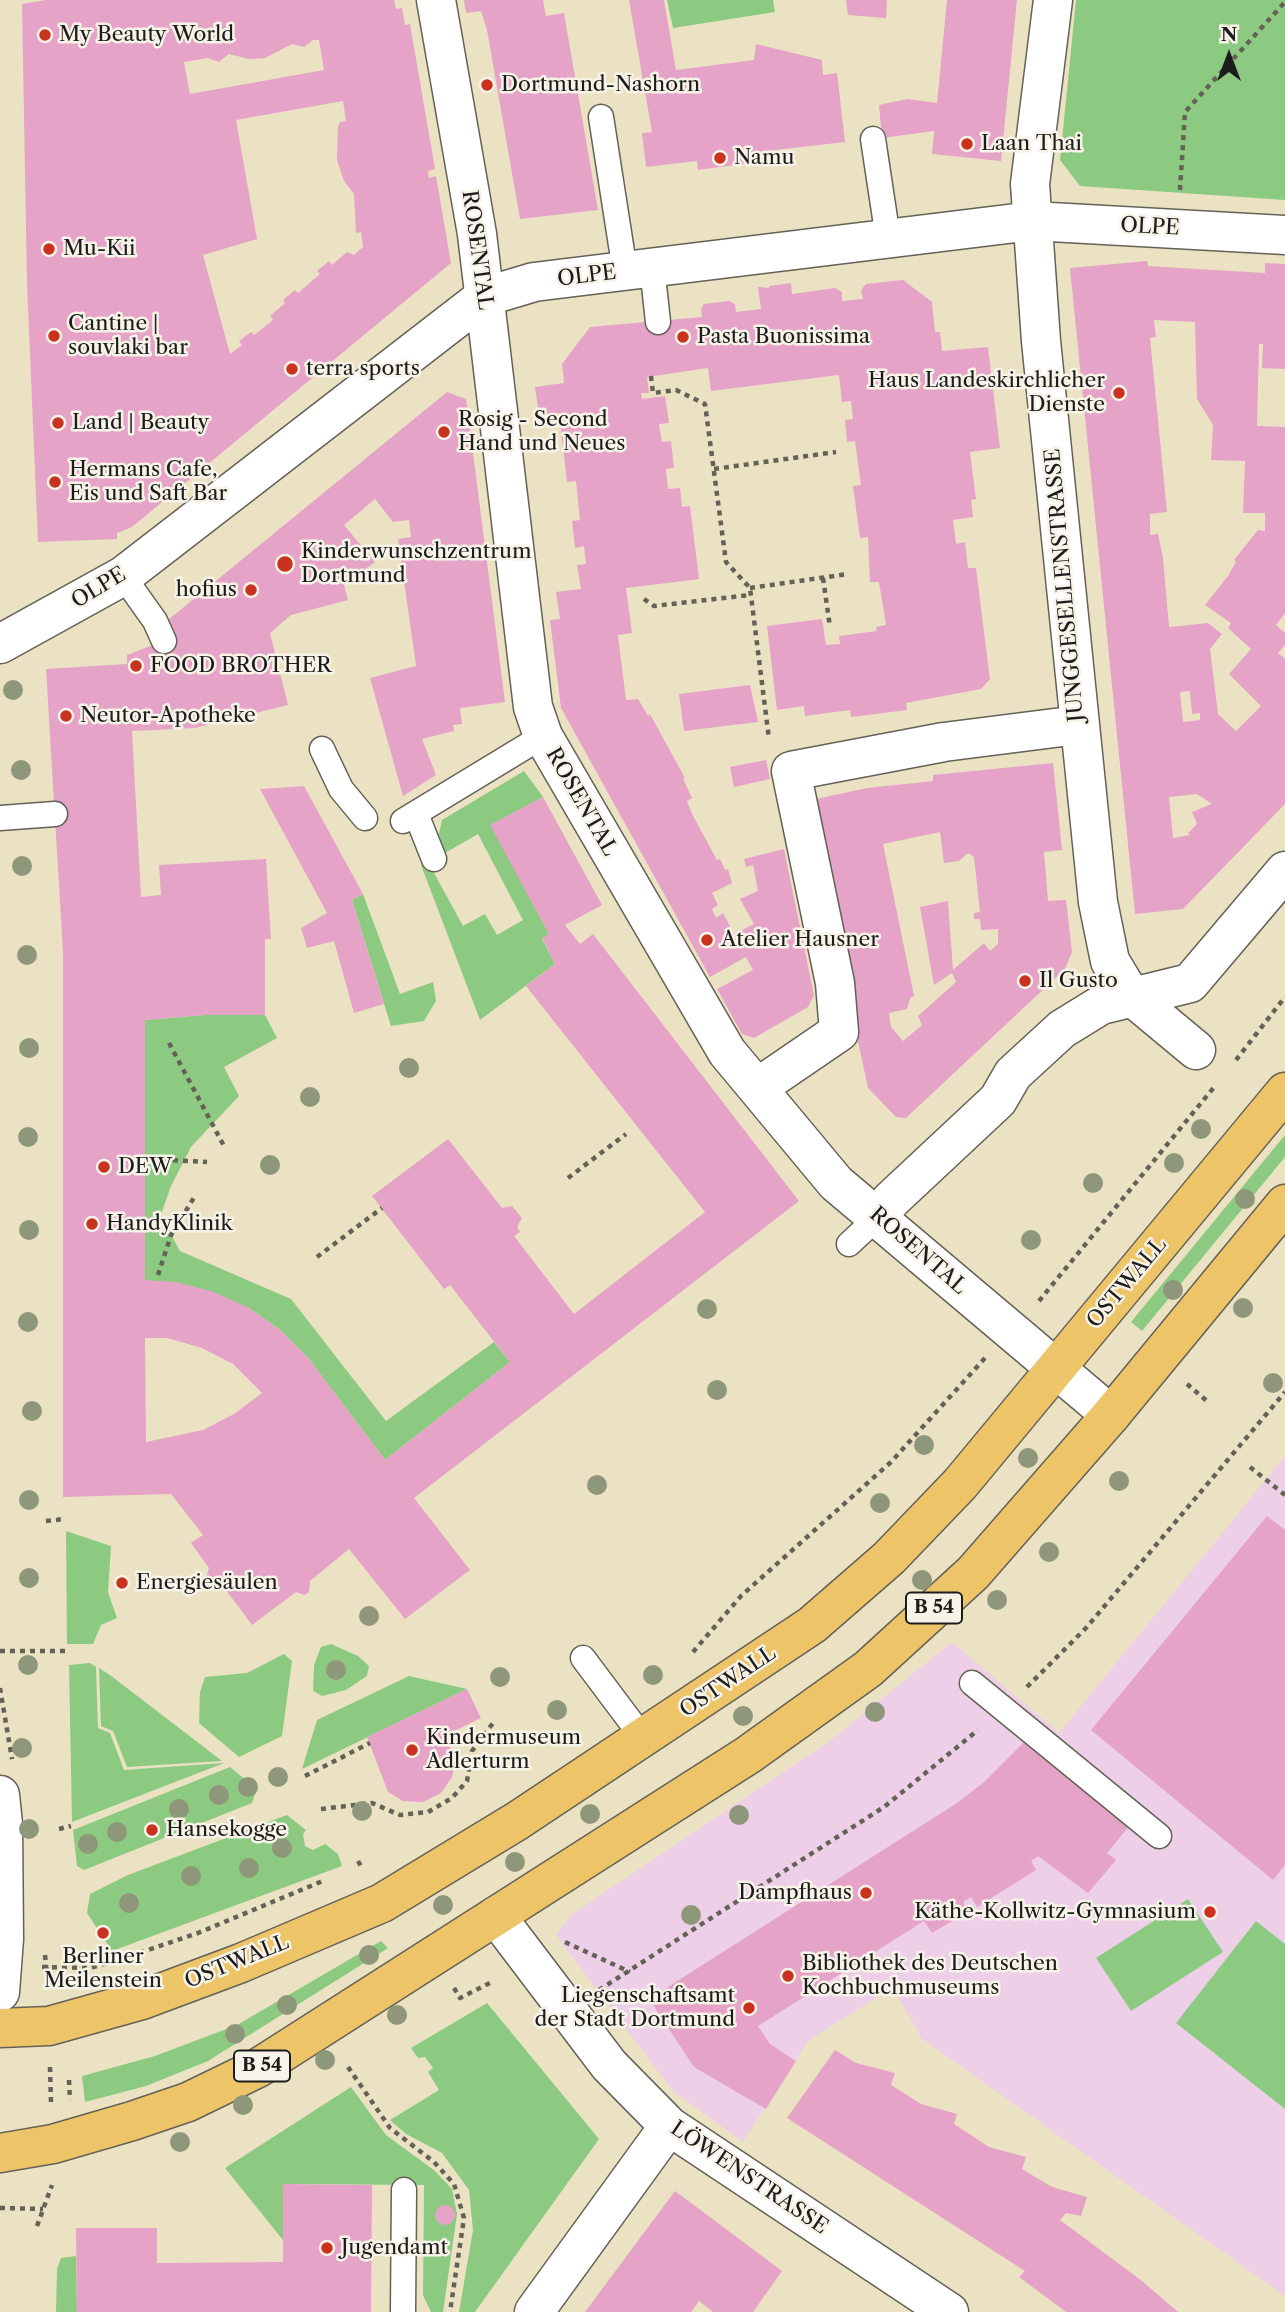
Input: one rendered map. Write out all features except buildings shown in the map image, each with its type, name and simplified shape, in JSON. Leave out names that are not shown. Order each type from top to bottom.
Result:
[{"type":"main road","name":"OSTWALL","points":[[0,2028],[49,2026],[155,1995],[241,1963],[382,1903],[517,1821],[812,1625],[889,1558],[960,1485],[1285,1092]]},
{"type":"main road","name":"B 54","points":[[0,2153],[52,2144],[188,2102],[258,2068],[748,1755],[868,1669],[972,1573],[1111,1415],[1285,1204]]},
{"type":"street","name":"ROSENTAL","points":[[436,0],[477,234],[533,707],[544,736],[727,1052],[836,1183],[879,1216],[1111,1415]]},
{"type":"street","name":"JUNGGESELLENSTRASSE","points":[[1053,0],[1030,184],[1078,724],[1098,902],[1110,961],[1131,996],[1196,1049]]},
{"type":"street","name":"OLPE","points":[[0,644],[123,576],[484,297],[534,282],[1032,221],[1285,235]]},
{"type":"street","points":[[757,1088],[839,1032],[835,982],[794,788],[944,742],[1078,724]]},
{"type":"street","points":[[879,1216],[891,1200],[953,1149],[998,1100],[1011,1090],[1013,1074],[1101,1005],[1189,983],[1285,871]]},
{"type":"street","points":[[0,1795],[3,1824],[4,1953],[0,1992]]},
{"type":"street","name":"LÖWENSTRASSE","points":[[496,1916],[609,2065],[669,2126],[932,2307]]},
{"type":"street","points":[[534,2312],[669,2126]]},
{"type":"lane","points":[[601,117],[639,269],[659,322]]},
{"type":"lane","points":[[873,139],[888,238]]},
{"type":"lane","points":[[123,576],[155,621],[164,641]]},
{"type":"lane","points":[[434,859],[410,817],[544,736]]},
{"type":"lane","points":[[322,749],[341,789],[365,818]]},
{"type":"lane","points":[[0,818],[55,814]]},
{"type":"lane","points":[[849,1244],[879,1216]]},
{"type":"lane","points":[[583,1658],[643,1738]]},
{"type":"lane","points":[[972,1683],[1159,1836]]},
{"type":"lane","points":[[403,2312],[404,2190]]},
{"type":"path","points":[[1180,192],[1185,112],[1285,1]]},
{"type":"path","points":[[651,376],[653,393],[676,390],[705,404],[726,562],[750,588],[767,735],[794,788]]},
{"type":"path","points":[[714,468],[836,452]]},
{"type":"path","points":[[750,588],[848,574]]},
{"type":"path","points":[[823,578],[830,627]]},
{"type":"path","points":[[644,599],[654,606],[750,595]]},
{"type":"path","points":[[1234,1061],[1285,997]]},
{"type":"path","points":[[169,1044],[224,1146]]},
{"type":"path","points":[[1033,1308],[1217,1083]]},
{"type":"path","points":[[568,1178],[626,1134]]},
{"type":"path","points":[[153,1159],[207,1162]]},
{"type":"path","points":[[158,1275],[171,1235],[195,1196]]},
{"type":"path","points":[[317,1257],[382,1208]]},
{"type":"path","points":[[686,1660],[741,1596],[891,1462],[990,1352]]},
{"type":"path","points":[[1178,1377],[1207,1401]]},
{"type":"path","points":[[566,2011],[884,1807],[948,1758],[1086,1628],[1285,1392]]},
{"type":"path","points":[[1250,1467],[1285,1495]]},
{"type":"path","points":[[46,1521],[64,1519]]},
{"type":"path","points":[[0,1651],[65,1651]]},
{"type":"path","points":[[321,1809],[372,1803],[400,1815],[428,1812],[452,1798],[467,1781],[472,1751],[493,1723]]},
{"type":"path","points":[[305,1776],[370,1743]]},
{"type":"path","points":[[59,1829],[71,1826]]},
{"type":"path","points":[[351,1871],[362,1868],[358,1861]]},
{"type":"path","points":[[34,1968],[90,1968],[130,1956],[198,1933],[331,1878]]},
{"type":"path","points":[[557,1942],[570,1941],[630,1972]]},
{"type":"path","points":[[47,1967],[52,2144]]},
{"type":"path","points":[[460,1998],[503,1976]]},
{"type":"path","points":[[69,2080],[70,2104]]},
{"type":"path","points":[[37,2226],[48,2195]]},
{"type":"path","points":[[0,2208],[43,2209]]},
{"type":"shaded area","points":[[1285,1456],[1285,2296],[921,2038],[893,1987],[808,2041],[743,2142],[672,2090],[556,1935],[571,1915],[831,1740],[952,1642],[1059,1733]]},
{"type":"green space","points":[[667,0],[773,0],[775,12],[673,28]]},
{"type":"green space","points":[[1076,0],[1285,0],[1285,200],[1080,186],[1060,160]]},
{"type":"green space","points":[[524,771],[543,797],[491,825],[549,934],[542,939],[555,964],[480,1020],[421,865],[428,862],[463,926],[485,914],[497,935],[523,920],[478,834],[445,853],[439,834],[442,820]]},
{"type":"green space","points":[[363,894],[400,994],[433,982],[436,1001],[424,1021],[391,1026],[352,900]]},
{"type":"green space","points":[[204,1015],[265,1015],[277,1038],[224,1067],[239,1096],[191,1147],[171,1186],[158,1223],[171,1235],[180,1251],[291,1299],[386,1421],[494,1342],[510,1362],[385,1460],[308,1358],[280,1330],[249,1308],[145,1280],[145,1020]]},
{"type":"green space","points":[[1285,1135],[1285,1157],[1142,1331],[1131,1322]]},
{"type":"green space","points":[[66,1531],[111,1546],[108,1592],[117,1618],[101,1625],[93,1644],[67,1644]]},
{"type":"green space","points":[[331,1644],[358,1656],[369,1666],[367,1676],[346,1690],[322,1696],[313,1691],[314,1665],[321,1647]]},
{"type":"green space","points":[[284,1654],[292,1661],[282,1736],[239,1757],[199,1723],[200,1692],[205,1677],[247,1673]]},
{"type":"green space","points":[[90,1663],[96,1667],[98,1728],[110,1733],[124,1770],[224,1763],[72,1822],[69,1665]]},
{"type":"green space","points":[[99,1668],[222,1761],[127,1767],[113,1731],[101,1726]]},
{"type":"green space","points":[[409,1676],[467,1689],[302,1769],[317,1720]]},
{"type":"green space","points":[[230,1767],[257,1789],[252,1803],[84,1870],[77,1866],[73,1830]]},
{"type":"green space","points":[[287,1815],[306,1830],[303,1834],[305,1846],[313,1850],[325,1844],[338,1854],[342,1866],[112,1951],[87,1913],[90,1894],[128,1875]]},
{"type":"green space","points":[[1188,1899],[1223,1952],[1131,2011],[1096,1958]]},
{"type":"green space","points":[[1256,1921],[1285,1944],[1285,2109],[1176,2023]]},
{"type":"green space","points":[[381,1941],[388,1948],[208,2061],[146,2086],[85,2102],[82,2076],[155,2056],[237,2025]]},
{"type":"green space","points":[[487,2003],[599,2139],[475,2312],[459,2312],[473,2230],[469,2190],[442,2153],[406,2134],[390,2120],[439,2090],[428,2072],[433,2068],[425,2057],[418,2058],[411,2048]]},
{"type":"green space","points":[[351,2087],[386,2135],[435,2171],[452,2189],[457,2214],[443,2312],[431,2312],[423,2295],[424,2185],[283,2184],[283,2240],[225,2168]]},
{"type":"green space","points":[[76,2256],[77,2312],[56,2312],[57,2269],[61,2258]]},
{"type":"place","name":"My Beauty World","points":[[45,35]]},
{"type":"place","name":"Dortmund-Nashorn","points":[[487,85]]},
{"type":"place","name":"Laan Thai","points":[[967,144]]},
{"type":"place","name":"Namu","points":[[720,158]]},
{"type":"place","name":"Mu-Kii","points":[[49,249]]},
{"type":"place","name":"Cantine | souvlaki bar","points":[[54,336]]},
{"type":"place","name":"Pasta Buonissima","points":[[683,337]]},
{"type":"place","name":"terra sports","points":[[292,369]]},
{"type":"place","name":"Haus Landeskirchlicher Dienste","points":[[1119,393]]},
{"type":"place","name":"Land | Beauty","points":[[58,423]]},
{"type":"place","name":"Rosig - Second Hand und Neues","points":[[444,432]]},
{"type":"place","name":"Hermans Cafe, Eis und Saft Bar","points":[[55,482]]},
{"type":"place","name":"Kinderwunschzentrum Dortmund","points":[[285,564]]},
{"type":"place","name":"hofius","points":[[251,590]]},
{"type":"place","name":"FOOD BROTHER","points":[[136,666]]},
{"type":"place","name":"Neutor-Apotheke","points":[[66,716]]},
{"type":"place","name":"Atelier Hausner","points":[[707,940]]},
{"type":"place","name":"Il Gusto","points":[[1025,981]]},
{"type":"place","name":"DEW","points":[[104,1167]]},
{"type":"place","name":"HandyKlinik","points":[[92,1224]]},
{"type":"place","name":"Energiesäulen","points":[[122,1583]]},
{"type":"place","name":"Kindermuseum Adlerturm","points":[[412,1750]]},
{"type":"place","name":"Hansekogge","points":[[152,1830]]},
{"type":"place","name":"Dampfhaus","points":[[866,1893]]},
{"type":"place","name":"Käthe-Kollwitz-Gymnasium","points":[[1210,1912]]},
{"type":"place","name":"Berliner Meilenstein","points":[[103,1933]]},
{"type":"place","name":"Bibliothek des Deutschen Kochbuchmuseums","points":[[788,1976]]},
{"type":"place","name":"Liegenschaftsamt der Stadt Dortmund","points":[[749,2008]]},
{"type":"place","name":"Jugendamt","points":[[327,2248]]}]
